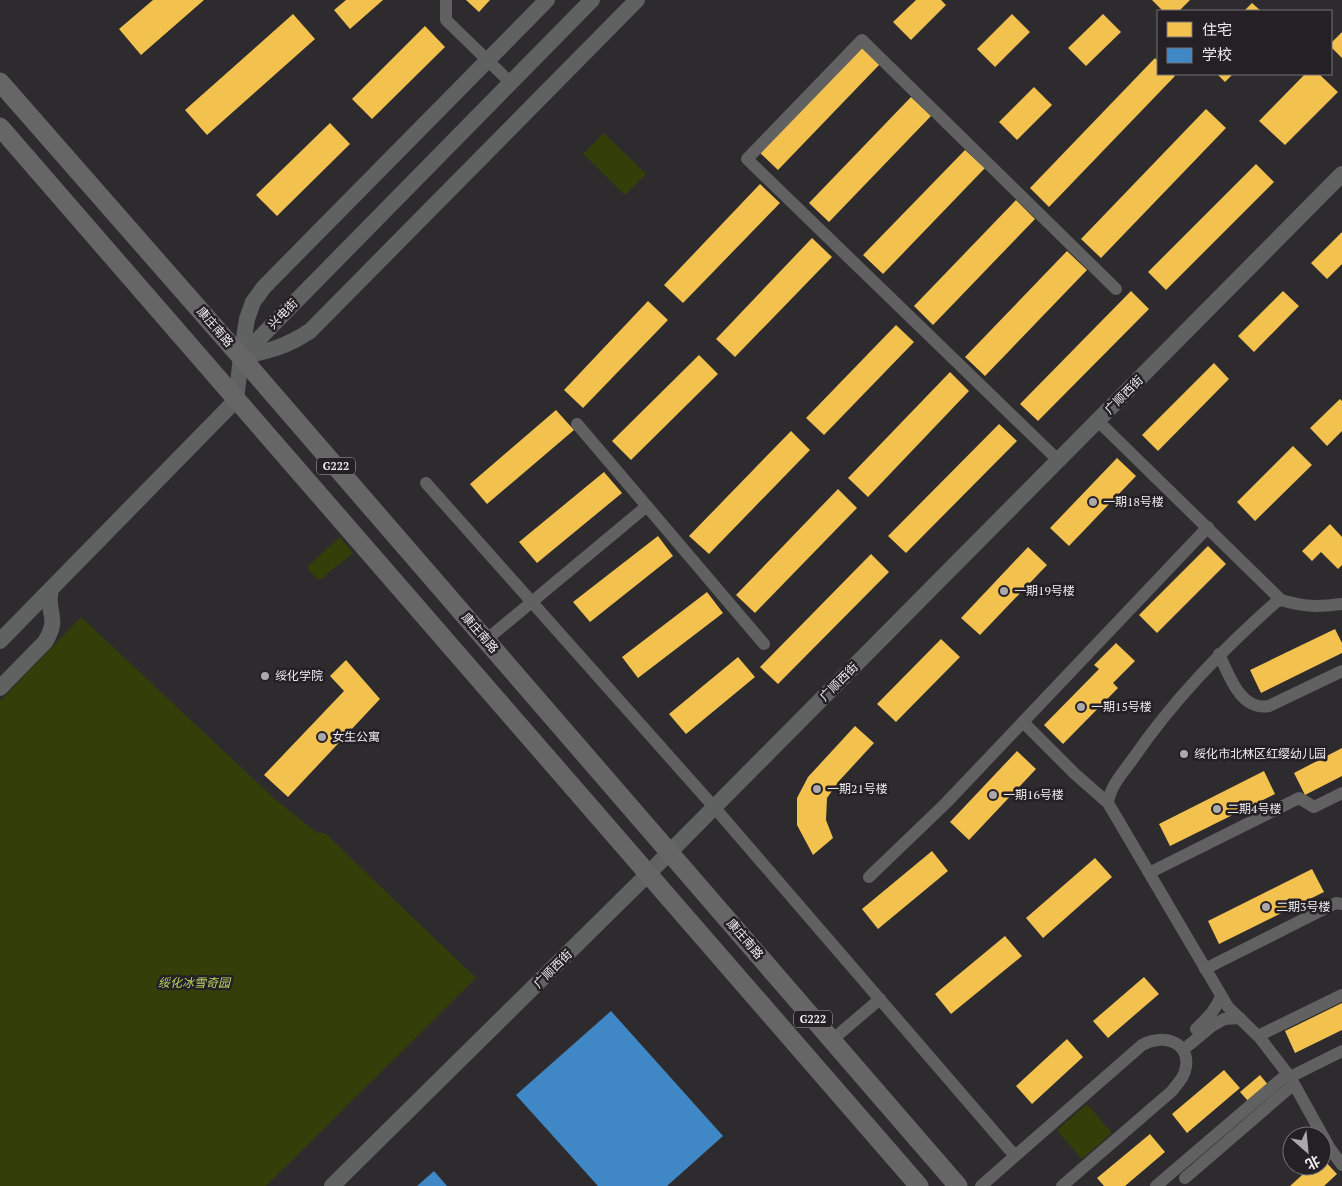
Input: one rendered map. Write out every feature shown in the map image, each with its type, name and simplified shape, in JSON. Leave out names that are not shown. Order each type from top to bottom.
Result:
[{"type":"highway","name":"康庄南路","points":[[0,82],[242,357],[958,1186]]},
{"type":"highway","name":"G222","points":[[0,127],[361,546],[649,873],[919,1186]]},
{"type":"main road","points":[[0,641],[236,400],[247,319],[253,302],[264,287],[546,0]]},
{"type":"main road","name":"兴电街","points":[[242,357],[592,0]]},
{"type":"main road","points":[[242,357],[276,350],[310,332],[637,0]]},
{"type":"main road","name":"广顺西街","points":[[332,1186],[714,808],[1342,174]]},
{"type":"main road","points":[[0,688],[45,642],[50,634],[53,626],[48,600],[51,589]]},
{"type":"street","points":[[446,0],[446,20],[510,83]]},
{"type":"street","points":[[1059,461],[747,159],[862,40],[1116,289]]},
{"type":"street","points":[[1098,421],[1281,600],[1300,606],[1342,604]]},
{"type":"street","points":[[577,424],[764,644]]},
{"type":"street","points":[[426,483],[714,808],[1015,1156]]},
{"type":"street","points":[[486,640],[647,506]]},
{"type":"street","points":[[869,877],[946,803],[1208,527]]},
{"type":"street","points":[[1108,803],[1112,788],[1146,739],[1189,685],[1219,654],[1276,602],[1281,600]]},
{"type":"street","points":[[1219,654],[1239,694],[1250,703],[1263,707],[1269,706],[1342,671]]},
{"type":"street","points":[[1022,722],[1075,774],[1108,803],[1228,1007],[1258,1036],[1290,1078],[1329,1147],[1342,1165]]},
{"type":"street","points":[[1150,873],[1299,798],[1314,807],[1342,793]]},
{"type":"street","points":[[1205,969],[1336,903],[1342,904]]},
{"type":"street","points":[[1258,1036],[1342,995]]},
{"type":"street","points":[[1180,1047],[1210,1016],[1217,1007],[1221,996]]},
{"type":"street","points":[[832,1040],[880,1000]]},
{"type":"street","points":[[1180,1047],[1224,1019],[1240,1018]]},
{"type":"street","points":[[981,1186],[1142,1045],[1150,1040],[1159,1039],[1168,1040],[1180,1047],[1186,1055],[1185,1072],[1172,1091],[1062,1186]]},
{"type":"street","points":[[1156,1186],[1290,1078],[1342,1051]]},
{"type":"street","points":[[1185,1178],[1290,1078]]},
{"type":"green space","points":[[604,133],[646,174],[625,195],[583,154]]},
{"type":"green space","points":[[340,537],[353,553],[318,580],[308,569],[308,566]]},
{"type":"green space","name":"绥化冰雪奇园","points":[[81,617],[276,800],[317,833],[325,833],[476,978],[266,1186],[0,1186],[0,701]]},
{"type":"green space","points":[[1087,1104],[1112,1133],[1082,1159],[1057,1130]]},
{"type":"building: 住宅","points":[[153,0],[204,0],[141,55],[119,29]]},
{"type":"building: 住宅","points":[[346,0],[383,0],[350,29],[334,10]]},
{"type":"building: 住宅","points":[[466,0],[490,0],[479,12]]},
{"type":"building: 住宅","points":[[916,0],[941,0],[946,5],[911,40],[893,22]]},
{"type":"building: 住宅","points":[[1152,0],[1190,0],[1180,10],[1162,10]]},
{"type":"building: 住宅","points":[[1252,3],[1260,10],[1245,10]]},
{"type":"building: 住宅","points":[[293,14],[315,39],[207,135],[185,110]]},
{"type":"building: 住宅","points":[[1012,14],[1030,32],[995,67],[977,49]]},
{"type":"building: 住宅","points":[[1103,14],[1121,32],[1086,66],[1068,48]]},
{"type":"building: 住宅","points":[[425,26],[445,47],[372,119],[352,99]]},
{"type":"building: 住宅","points":[[1342,32],[1342,58],[1332,48],[1332,42]]},
{"type":"building: 住宅","points":[[860,46],[880,64],[778,170],[758,151]]},
{"type":"building: 住宅","points":[[1155,58],[1157,60],[1157,75],[1175,76],[1049,207],[1030,188]]},
{"type":"building: 住宅","points":[[1218,75],[1232,75],[1225,82]]},
{"type":"building: 住宅","points":[[1304,75],[1320,75],[1338,92],[1285,145],[1259,121]]},
{"type":"building: 住宅","points":[[1034,87],[1052,105],[1017,140],[999,122]]},
{"type":"building: 住宅","points":[[911,97],[931,116],[829,222],[809,203]]},
{"type":"building: 住宅","points":[[1206,109],[1226,128],[1101,258],[1081,239]]},
{"type":"building: 住宅","points":[[330,123],[350,144],[277,216],[256,195]]},
{"type":"building: 住宅","points":[[965,150],[985,168],[883,274],[863,255]]},
{"type":"building: 住宅","points":[[1256,164],[1274,182],[1166,290],[1148,272]]},
{"type":"building: 住宅","points":[[760,184],[780,203],[683,303],[664,285]]},
{"type":"building: 住宅","points":[[1016,200],[1035,219],[933,325],[914,306]]},
{"type":"building: 住宅","points":[[1342,232],[1342,264],[1327,279],[1311,263]]},
{"type":"building: 住宅","points":[[812,238],[832,257],[735,357],[716,339]]},
{"type":"building: 住宅","points":[[1067,251],[1087,270],[985,376],[965,357]]},
{"type":"building: 住宅","points":[[1131,291],[1149,309],[1038,421],[1020,404]]},
{"type":"building: 住宅","points":[[1283,291],[1299,306],[1254,352],[1238,336]]},
{"type":"building: 住宅","points":[[648,301],[668,320],[583,408],[564,390]]},
{"type":"building: 住宅","points":[[896,325],[914,342],[824,435],[806,418]]},
{"type":"building: 住宅","points":[[699,355],[718,374],[631,460],[612,441]]},
{"type":"building: 住宅","points":[[1214,363],[1229,379],[1158,451],[1142,435]]},
{"type":"building: 住宅","points":[[950,372],[969,391],[868,497],[848,478]]},
{"type":"building: 住宅","points":[[1340,399],[1342,401],[1342,431],[1327,446],[1310,428]]},
{"type":"building: 住宅","points":[[556,410],[574,430],[487,504],[470,484]]},
{"type":"building: 住宅","points":[[999,424],[1017,441],[906,553],[888,536]]},
{"type":"building: 住宅","points":[[791,431],[810,450],[709,554],[689,536]]},
{"type":"building: 住宅","points":[[1293,446],[1312,465],[1255,521],[1237,502]]},
{"type":"building: 住宅","name":"一期18号楼","points":[[1117,458],[1136,476],[1069,546],[1050,528]]},
{"type":"building: 住宅","points":[[604,472],[622,493],[537,563],[519,542]]},
{"type":"building: 住宅","points":[[838,489],[857,508],[755,613],[736,595]]},
{"type":"building: 住宅","points":[[1330,524],[1342,537],[1342,565],[1338,569],[1321,552],[1312,561],[1302,551]]},
{"type":"building: 住宅","points":[[658,536],[673,556],[590,622],[573,602]]},
{"type":"building: 住宅","points":[[1208,546],[1226,564],[1157,633],[1139,615]]},
{"type":"building: 住宅","name":"一期19号楼","points":[[1028,547],[1047,565],[980,635],[961,618]]},
{"type":"building: 住宅","points":[[871,554],[889,572],[778,684],[760,667]]},
{"type":"building: 住宅","points":[[707,592],[723,613],[638,678],[622,657]]},
{"type":"building: 住宅","points":[[1335,629],[1342,643],[1342,653],[1261,693],[1250,670]]},
{"type":"building: 住宅","points":[[941,639],[960,657],[896,722],[877,704]]},
{"type":"building: 住宅","name":"一期15号楼","points":[[1116,643],[1135,661],[1113,683],[1118,688],[1063,744],[1044,725],[1099,669],[1094,665]]},
{"type":"building: 住宅","points":[[738,657],[755,677],[686,734],[669,714]]},
{"type":"building: 住宅","name":"女生公寓","points":[[346,660],[380,699],[288,797],[264,775],[344,691],[330,676]]},
{"type":"building: 住宅","name":"一期21号楼","points":[[855,726],[874,743],[839,781],[827,798],[826,820],[833,838],[813,855],[797,825],[797,798],[808,777]]},
{"type":"building: 住宅","points":[[1342,748],[1342,776],[1305,795],[1294,773]]},
{"type":"building: 住宅","name":"一期16号楼","points":[[1017,751],[1036,769],[969,840],[950,822]]},
{"type":"building: 住宅","name":"二期4号楼","points":[[1264,771],[1275,794],[1170,846],[1159,824]]},
{"type":"building: 住宅","points":[[932,851],[948,871],[878,929],[862,909]]},
{"type":"building: 住宅","points":[[1095,858],[1112,877],[1043,938],[1026,918]]},
{"type":"building: 住宅","name":"二期3号楼","points":[[1312,869],[1324,892],[1219,944],[1208,921]]},
{"type":"building: 住宅","points":[[1005,936],[1022,956],[951,1014],[935,994]]},
{"type":"building: 住宅","points":[[1144,977],[1159,994],[1108,1038],[1093,1021]]},
{"type":"building: 住宅","points":[[1342,1003],[1342,1030],[1295,1053],[1285,1031]]},
{"type":"building: 住宅","points":[[1067,1039],[1083,1057],[1032,1104],[1016,1086]]},
{"type":"building: 住宅","points":[[1224,1070],[1240,1088],[1187,1133],[1172,1114]]},
{"type":"building: 住宅","points":[[1260,1075],[1269,1086],[1249,1102],[1240,1092]]},
{"type":"building: 住宅","points":[[1150,1134],[1165,1152],[1125,1186],[1104,1186],[1097,1178]]},
{"type":"building: 住宅","points":[[1332,1169],[1337,1174],[1324,1186],[1290,1186],[1301,1176],[1332,1176]]},
{"type":"building: 学校","points":[[611,1011],[723,1136],[667,1186],[598,1186],[516,1095]]},
{"type":"building: 学校","points":[[434,1171],[447,1186],[417,1186]]},
{"type":"place","name":"一期18号楼","points":[[1093,502]]},
{"type":"place","name":"一期19号楼","points":[[1004,591]]},
{"type":"place","name":"绥化学院","points":[[265,676]]},
{"type":"place","name":"一期15号楼","points":[[1081,707]]},
{"type":"place","name":"女生公寓","points":[[322,737]]},
{"type":"place","name":"绥化市北林区红缨幼儿园","points":[[1184,754]]},
{"type":"place","name":"一期21号楼","points":[[817,789]]},
{"type":"place","name":"一期16号楼","points":[[993,795]]},
{"type":"place","name":"二期4号楼","points":[[1217,809]]},
{"type":"place","name":"二期3号楼","points":[[1266,907]]}]
